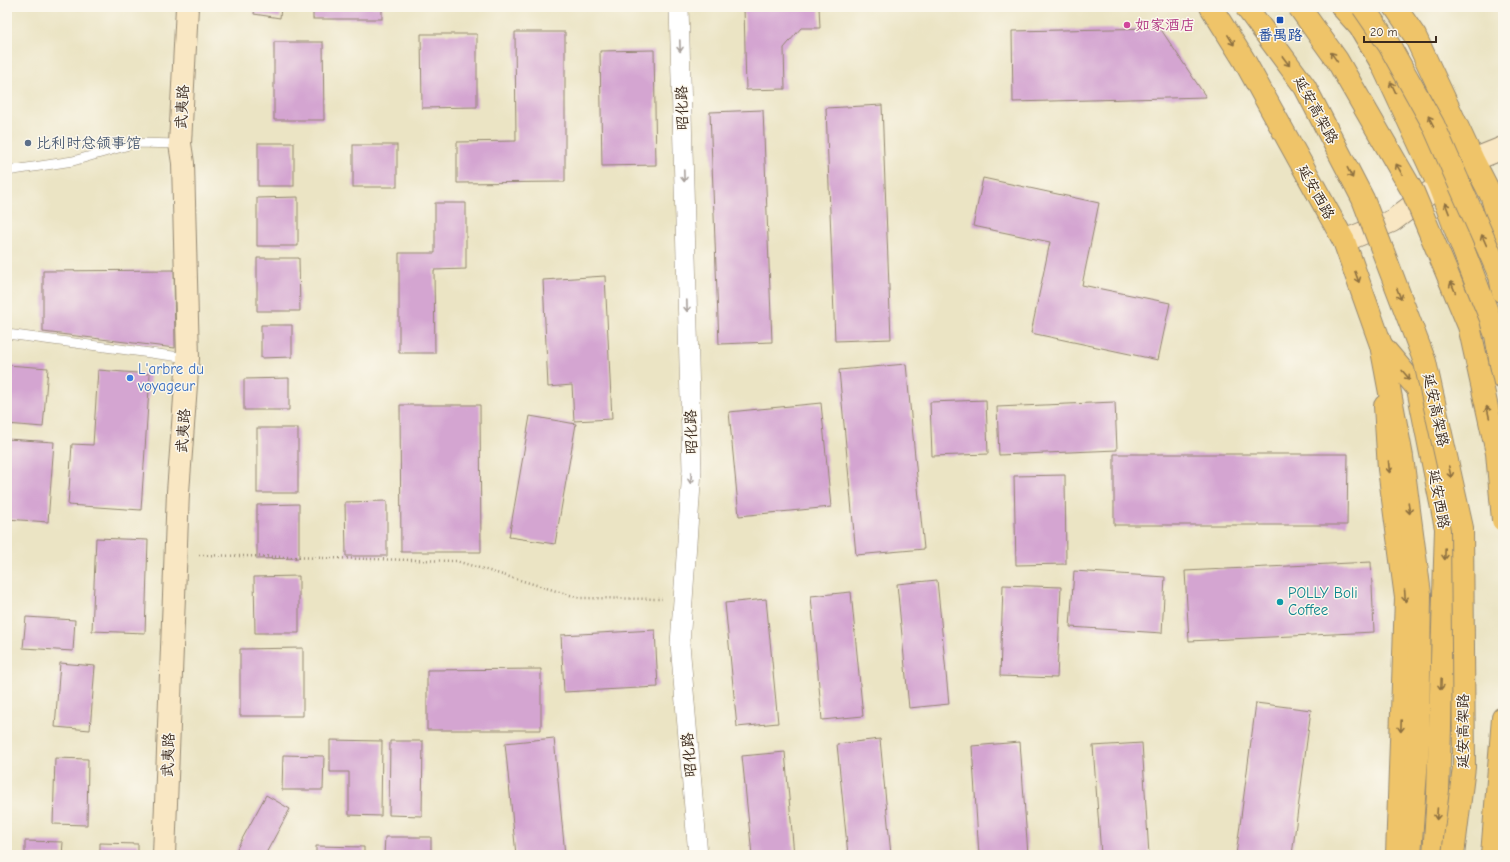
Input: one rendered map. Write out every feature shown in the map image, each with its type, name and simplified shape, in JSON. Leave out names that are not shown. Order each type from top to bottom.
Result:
[{"type":"main road","name":"延安西路","points":[[1211,7],[1244,60],[1344,241],[1381,345],[1418,389],[1446,528],[1438,787],[1434,855]]},
{"type":"main road","name":"延安高架路","points":[[1246,7],[1305,87],[1364,199],[1425,362],[1462,528],[1464,767],[1453,855]]},
{"type":"main road","points":[[1298,7],[1337,60],[1413,192],[1469,326],[1497,453],[1503,520]]},
{"type":"main road","points":[[1342,7],[1360,27],[1382,64],[1439,186],[1496,335],[1503,378]]},
{"type":"main road","points":[[1363,7],[1389,45],[1433,124],[1500,276],[1503,292]]},
{"type":"main road","points":[[1395,7],[1415,36],[1492,198],[1503,238]]},
{"type":"main road","points":[[1381,345],[1402,457],[1420,594],[1418,743],[1410,855]]},
{"type":"main road","points":[[1381,345],[1389,469],[1406,598],[1397,855]]},
{"type":"main road","points":[[1492,855],[1503,726]]},
{"type":"street","name":"武夷路","points":[[164,855],[178,492],[188,358],[183,171],[180,144],[187,7]]},
{"type":"street","name":"昭化路","points":[[679,7],[692,470],[680,644],[698,855]]},
{"type":"street","points":[[1344,241],[1392,221],[1473,160],[1503,148]]},
{"type":"lane","points":[[7,171],[73,161],[136,143],[180,144]]},
{"type":"lane","points":[[7,334],[188,358]]},
{"type":"path","points":[[176,555],[456,561],[580,598],[683,599]]},
{"type":"building","points":[[255,7],[281,7],[280,18],[254,14]]},
{"type":"building","points":[[313,7],[382,7],[382,19],[313,19]]},
{"type":"building","points":[[744,7],[819,7],[820,28],[801,28],[784,48],[785,89],[746,90]]},
{"type":"building","points":[[1160,28],[1206,97],[1013,102],[1012,31]]},
{"type":"building","points":[[515,32],[565,32],[565,182],[457,183],[457,142],[516,141]]},
{"type":"building","points":[[421,34],[477,34],[477,107],[422,108]]},
{"type":"building","points":[[274,42],[323,42],[324,120],[274,120]]},
{"type":"building","points":[[654,50],[656,165],[602,166],[600,51]]},
{"type":"building","points":[[882,105],[891,339],[835,341],[826,108]]},
{"type":"building","points":[[763,110],[772,342],[719,344],[710,112]]},
{"type":"building","points":[[258,143],[294,143],[294,186],[258,186]]},
{"type":"building","points":[[353,145],[397,145],[397,187],[353,187]]},
{"type":"building","points":[[983,178],[1099,203],[1082,285],[1170,303],[1158,360],[1031,333],[1050,242],[973,226]]},
{"type":"building","points":[[298,197],[298,246],[257,246],[257,198]]},
{"type":"building","points":[[435,203],[466,203],[466,269],[434,270],[435,353],[399,353],[399,253],[435,253]]},
{"type":"building","points":[[257,258],[299,258],[300,311],[257,311]]},
{"type":"building","points":[[174,270],[175,348],[43,332],[43,271]]},
{"type":"building","points":[[605,276],[612,419],[574,421],[572,385],[548,387],[543,280]]},
{"type":"building","points":[[261,325],[292,325],[292,357],[261,358]]},
{"type":"building","points":[[906,364],[924,549],[856,555],[839,370]]},
{"type":"building","points":[[7,365],[48,368],[43,427],[7,424]]},
{"type":"building","points":[[98,370],[150,374],[141,510],[68,505],[72,444],[93,445]]},
{"type":"building","points":[[289,378],[289,410],[244,410],[244,379]]},
{"type":"building","points":[[986,400],[988,454],[932,456],[930,402]]},
{"type":"building","points":[[1115,402],[1117,450],[999,455],[997,407]]},
{"type":"building","points":[[821,403],[831,507],[739,516],[729,412]]},
{"type":"building","points":[[400,405],[480,405],[481,552],[401,552]]},
{"type":"building","points":[[530,416],[576,424],[555,544],[509,537]]},
{"type":"building","points":[[257,428],[298,428],[298,493],[257,493]]},
{"type":"building","points":[[7,439],[54,442],[48,522],[7,519]]},
{"type":"building","points":[[1114,454],[1348,454],[1347,525],[1114,525]]},
{"type":"building","points":[[1065,475],[1066,564],[1016,565],[1014,476]]},
{"type":"building","points":[[387,501],[387,556],[346,556],[345,502]]},
{"type":"building","points":[[299,504],[299,558],[257,559],[257,505]]},
{"type":"building","points":[[96,538],[148,540],[145,633],[92,631]]},
{"type":"building","name":"POLLY Boli Coffee","points":[[1371,562],[1374,632],[1189,641],[1185,571]]},
{"type":"building","points":[[1074,571],[1165,577],[1162,633],[1070,627]]},
{"type":"building","points":[[299,576],[299,633],[255,633],[254,577]]},
{"type":"building","points":[[937,580],[949,704],[909,708],[897,584]]},
{"type":"building","points":[[1003,585],[1061,587],[1057,678],[1000,676]]},
{"type":"building","points":[[851,592],[863,716],[822,720],[811,596]]},
{"type":"building","points":[[766,599],[778,723],[737,727],[725,603]]},
{"type":"building","points":[[26,617],[75,620],[73,651],[23,648]]},
{"type":"building","points":[[655,630],[658,687],[564,692],[561,635]]},
{"type":"building","points":[[303,648],[303,716],[240,716],[240,649]]},
{"type":"building","points":[[60,663],[95,666],[90,730],[55,727]]},
{"type":"building","points":[[541,669],[541,730],[427,730],[427,670]]},
{"type":"building","points":[[1256,703],[1311,710],[1292,855],[1236,855]]},
{"type":"building","points":[[554,738],[565,855],[516,855],[505,743]]},
{"type":"building","points":[[880,739],[891,855],[848,855],[837,744]]},
{"type":"building","points":[[330,740],[382,741],[381,816],[349,815],[349,772],[330,772]]},
{"type":"building","points":[[390,741],[423,741],[422,816],[389,815]]},
{"type":"building","points":[[1020,742],[1028,855],[979,855],[972,746]]},
{"type":"building","points":[[1142,743],[1149,855],[1101,855],[1093,746]]},
{"type":"building","points":[[785,752],[794,855],[752,855],[742,756]]},
{"type":"building","points":[[283,755],[324,756],[323,790],[282,790]]},
{"type":"building","points":[[55,758],[88,759],[87,825],[53,824]]},
{"type":"building","points":[[266,795],[290,809],[265,855],[240,855],[235,852]]},
{"type":"building","points":[[385,837],[431,837],[431,855],[384,855]]},
{"type":"building","points":[[25,841],[63,842],[62,855],[25,855]]},
{"type":"building","points":[[100,843],[138,844],[138,855],[100,855]]},
{"type":"building","points":[[316,846],[364,847],[364,855],[316,855]]},
{"type":"place","name":"番禺路","points":[[1280,20]]},
{"type":"place","name":"如家酒店","points":[[1127,25]]},
{"type":"place","name":"比利时总领事馆","points":[[28,143]]},
{"type":"place","name":"L'arbre du voyageur","points":[[130,378]]},
{"type":"place","name":"POLLY Boli Coffee","points":[[1280,602]]}]
